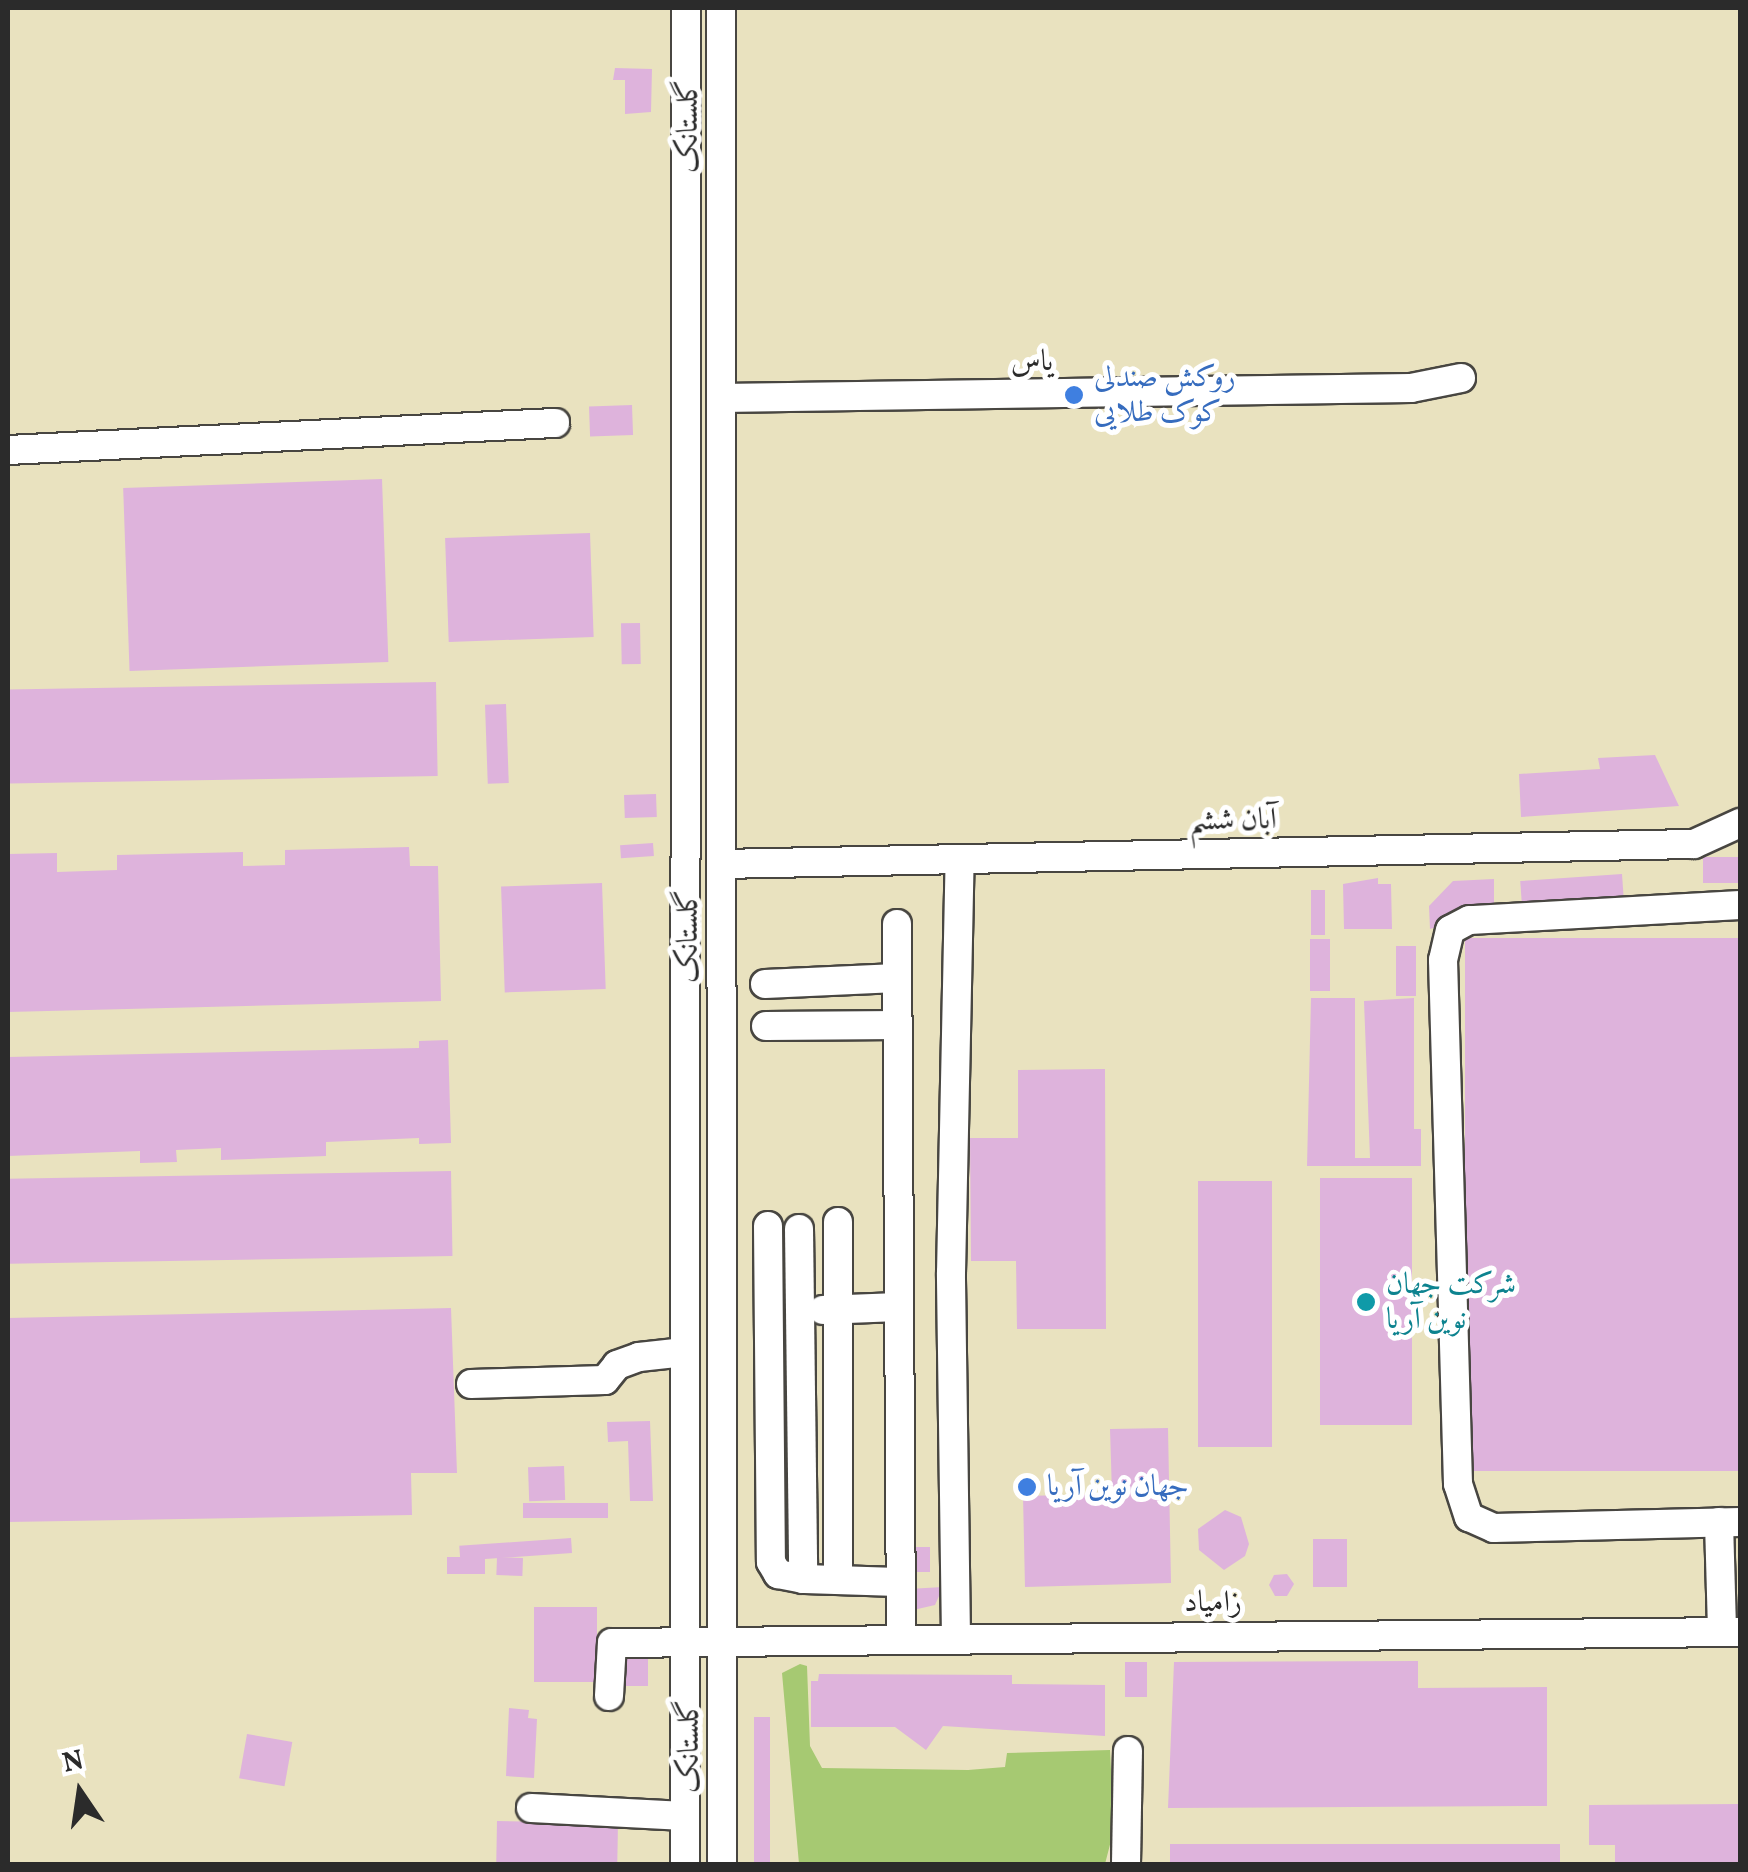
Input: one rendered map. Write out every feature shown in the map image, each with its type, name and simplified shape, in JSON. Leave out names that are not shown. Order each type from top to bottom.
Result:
[{"type":"street","name":"گلستانک","points":[[686,8],[686,1864]]},
{"type":"street","name":"گلستانک","points":[[721,8],[722,1864]]},
{"type":"street","name":"یاس","points":[[721,398],[1411,388],[1461,378]]},
{"type":"street","points":[[8,450],[555,423]]},
{"type":"street","name":"آبان ششم","points":[[722,864],[1694,844],[1740,824]]},
{"type":"street","points":[[956,1638],[951,1273],[960,859]]},
{"type":"street","points":[[1731,1632],[1730,1522],[1494,1528],[1469,1517],[1458,1484],[1443,960],[1450,930],[1469,920],[1740,905]]},
{"type":"street","points":[[897,924],[901,1638]]},
{"type":"street","points":[[765,984],[898,978]]},
{"type":"street","points":[[766,1026],[898,1025]]},
{"type":"street","points":[[838,1222],[838,1580]]},
{"type":"street","points":[[768,1226],[772,1562],[778,1574],[803,1579],[899,1582]]},
{"type":"street","points":[[798,1228],[803,1579]]},
{"type":"street","points":[[768,1311],[897,1307]]},
{"type":"street","points":[[471,1384],[605,1380],[616,1365],[639,1357],[685,1352]]},
{"type":"street","name":"زامیاد","points":[[610,1696],[612,1642],[686,1645],[722,1640],[1731,1632]]},
{"type":"street","points":[[1126,1864],[1128,1751]]},
{"type":"street","points":[[531,1808],[686,1816]]},
{"type":"green space","points":[[800,1664],[807,1666],[810,1746],[822,1768],[968,1770],[1005,1767],[1007,1753],[1110,1750],[1114,1829],[1105,1864],[799,1864],[782,1673]]},
{"type":"building","points":[[615,68],[652,69],[651,112],[625,114],[625,80],[613,80]]},
{"type":"building","points":[[632,405],[633,435],[590,436],[589,407]]},
{"type":"building","points":[[382,479],[388,662],[130,671],[123,488]]},
{"type":"building","points":[[590,533],[594,637],[449,642],[445,538]]},
{"type":"building","points":[[621,623],[640,623],[641,664],[622,664]]},
{"type":"building","points":[[436,682],[438,776],[10,783],[8,689]]},
{"type":"building","points":[[506,704],[509,783],[488,784],[485,705]]},
{"type":"building","points":[[1655,755],[1679,806],[1521,817],[1519,774],[1600,769],[1598,758]]},
{"type":"building","points":[[656,794],[657,817],[625,818],[624,795]]},
{"type":"building","points":[[653,843],[654,856],[621,858],[620,845]]},
{"type":"building","points":[[409,847],[410,866],[438,866],[441,1001],[8,1012],[8,854],[57,853],[57,872],[117,870],[117,855],[243,852],[243,866],[285,865],[285,850]]},
{"type":"building","points":[[1703,857],[1740,857],[1740,883],[1703,883]]},
{"type":"building","points":[[1622,874],[1624,901],[1522,908],[1520,881]]},
{"type":"building","points":[[1378,878],[1378,884],[1391,884],[1392,929],[1344,929],[1343,884]]},
{"type":"building","points":[[1494,879],[1494,910],[1430,929],[1429,906],[1453,881]]},
{"type":"building","points":[[602,883],[606,989],[505,992],[501,887]]},
{"type":"building","points":[[1311,890],[1325,890],[1325,935],[1311,935]]},
{"type":"building","points":[[1465,938],[1740,938],[1740,1471],[1465,1471]]},
{"type":"building","points":[[1310,939],[1330,939],[1330,991],[1310,991]]},
{"type":"building","points":[[1396,946],[1416,946],[1416,996],[1396,996]]},
{"type":"building","points":[[1311,998],[1355,998],[1355,1158],[1370,1158],[1364,1001],[1414,998],[1414,1129],[1421,1129],[1421,1166],[1307,1166]]},
{"type":"building","points":[[448,1040],[451,1143],[419,1144],[419,1138],[326,1142],[326,1156],[221,1160],[221,1148],[176,1150],[177,1162],[140,1163],[140,1151],[8,1156],[8,1057],[419,1048],[419,1041]]},
{"type":"building","points":[[1105,1069],[1106,1329],[1017,1329],[1016,1261],[971,1261],[970,1138],[1018,1138],[1018,1070]]},
{"type":"building","points":[[451,1171],[452,1256],[10,1264],[8,1179]]},
{"type":"building","name":"شرکت جهان نوین آریا","points":[[1320,1178],[1412,1178],[1412,1425],[1320,1425]]},
{"type":"building","points":[[1198,1181],[1272,1181],[1272,1447],[1198,1447]]},
{"type":"building","points":[[451,1308],[457,1473],[411,1473],[412,1515],[8,1522],[8,1318]]},
{"type":"building","points":[[650,1421],[653,1501],[630,1501],[628,1441],[608,1442],[607,1422]]},
{"type":"building","points":[[1168,1428],[1171,1583],[1025,1587],[1023,1496],[1112,1494],[1110,1429]]},
{"type":"building","points":[[564,1466],[565,1500],[529,1501],[528,1467]]},
{"type":"building","points":[[523,1503],[608,1503],[608,1518],[523,1518]]},
{"type":"building","points":[[1225,1510],[1241,1517],[1249,1544],[1245,1556],[1224,1570],[1199,1550],[1198,1529]]},
{"type":"building","points":[[571,1538],[572,1553],[460,1561],[459,1546]]},
{"type":"building","points":[[1313,1539],[1347,1539],[1347,1587],[1313,1587]]},
{"type":"building","points":[[913,1547],[930,1547],[930,1572],[913,1572]]},
{"type":"building","points":[[447,1557],[485,1557],[485,1574],[447,1574]]},
{"type":"building","points":[[497,1557],[523,1558],[522,1576],[496,1575]]},
{"type":"building","points":[[1287,1574],[1294,1584],[1287,1596],[1275,1596],[1269,1585],[1274,1575]]},
{"type":"building","points":[[943,1587],[935,1605],[909,1611],[908,1589]]},
{"type":"building","points":[[534,1607],[597,1607],[597,1682],[534,1682]]},
{"type":"building","points":[[625,1650],[648,1650],[648,1686],[625,1686]]},
{"type":"building","points":[[1418,1661],[1418,1688],[1547,1687],[1547,1806],[1168,1808],[1174,1662]]},
{"type":"building","points":[[1125,1662],[1147,1662],[1147,1697],[1125,1697]]},
{"type":"building","points":[[819,1674],[1012,1675],[1012,1684],[1105,1685],[1105,1736],[943,1726],[926,1750],[895,1727],[811,1727],[811,1681],[818,1681]]},
{"type":"building","points":[[509,1708],[529,1710],[528,1718],[537,1719],[534,1778],[506,1776]]},
{"type":"building","points":[[754,1717],[770,1717],[770,1864],[754,1864]]},
{"type":"building","points":[[247,1734],[292,1742],[284,1786],[239,1778]]},
{"type":"building","points":[[1740,1804],[1740,1864],[1615,1864],[1615,1845],[1589,1845],[1589,1805]]},
{"type":"building","points":[[497,1821],[618,1823],[617,1864],[496,1864]]},
{"type":"building","points":[[1170,1844],[1560,1844],[1560,1864],[1170,1864]]},
{"type":"place","name":"روکش صندلی کوک طلایی","points":[[1074,395]]},
{"type":"place","name":"شرکت جهان نوین آریا","points":[[1366,1302]]},
{"type":"place","name":"جهان نوین آریا","points":[[1027,1487]]}]
